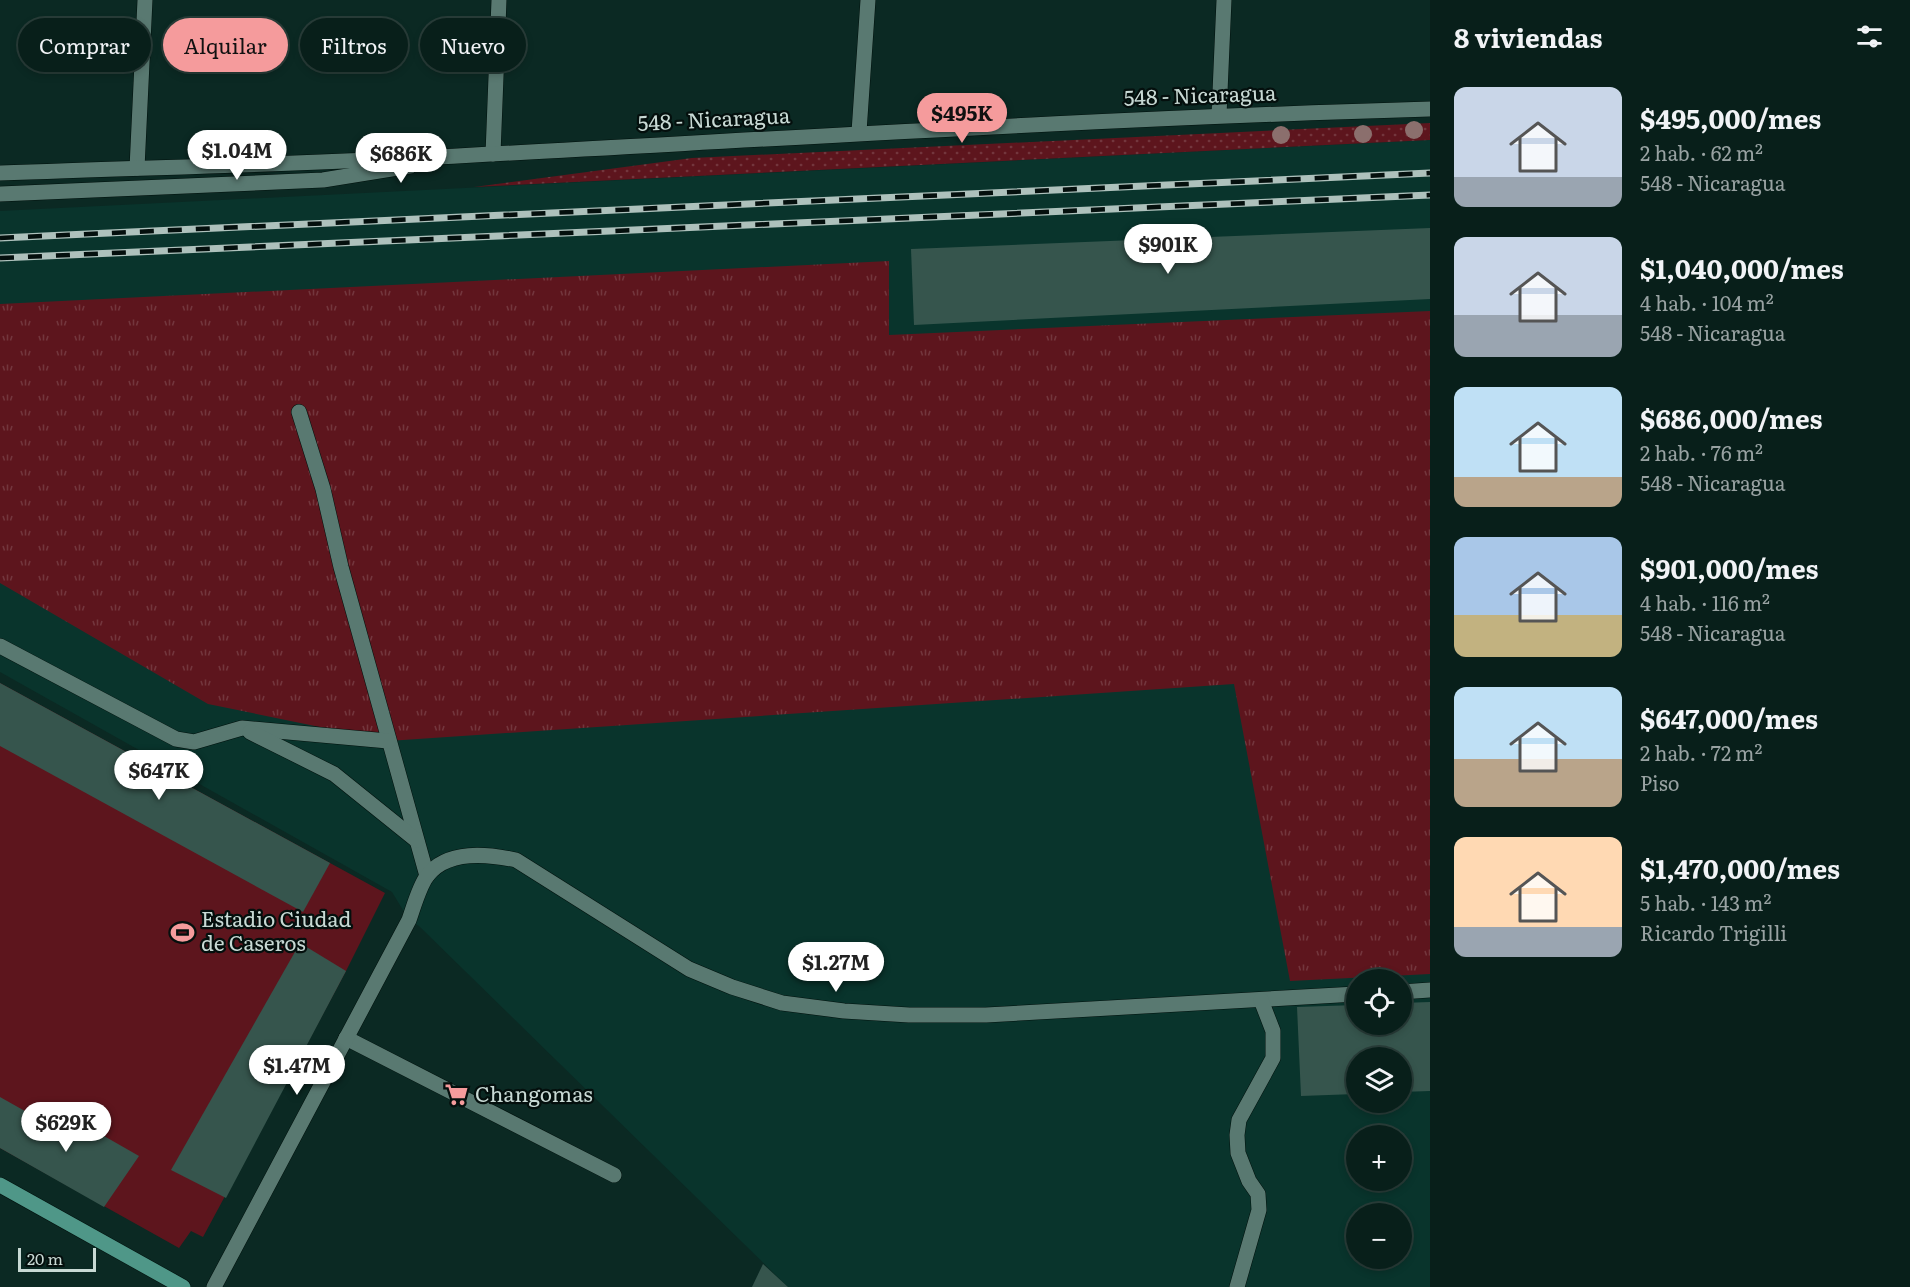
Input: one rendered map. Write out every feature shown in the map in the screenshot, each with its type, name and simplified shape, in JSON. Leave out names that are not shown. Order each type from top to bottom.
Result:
[{"type":"main road","points":[[0,1185],[183,1287]]},
{"type":"street","points":[[137,168],[145,0]]},
{"type":"street","points":[[493,154],[499,0]]},
{"type":"street","points":[[859,132],[868,0]]},
{"type":"street","points":[[1219,115],[1224,0]]},
{"type":"street","name":"548 - Nicaragua","points":[[0,173],[473,155],[859,132],[1219,115],[1430,109]]},
{"type":"street","points":[[0,194],[323,180],[473,155]]},
{"type":"street","points":[[299,412],[427,876]]},
{"type":"street","points":[[0,646],[176,739],[194,742],[242,728],[388,741]]},
{"type":"street","points":[[242,728],[334,774],[416,840]]},
{"type":"street","points":[[214,1287],[409,920],[427,876],[450,859],[473,855],[495,855],[516,860],[689,969],[732,987],[782,1003],[866,1012],[986,1015],[1346,995]]},
{"type":"street","points":[[1412,991],[1430,990]]},
{"type":"street","points":[[1237,1287],[1259,1210],[1258,1194],[1249,1181],[1238,1153],[1239,1120],[1273,1058],[1273,1031],[1262,1000]]},
{"type":"street","points":[[346,1038],[614,1175]]},
{"type":"shaded area","points":[[1430,140],[1430,1287],[788,1287],[419,926],[409,920],[392,892],[0,672],[0,211]]},
{"type":"green space","points":[[1430,123],[1430,140],[474,187],[692,158]]},
{"type":"green space","points":[[889,261],[889,335],[1430,311],[1430,974],[1412,975],[1412,969],[1346,969],[1346,978],[1290,981],[1234,684],[388,741],[208,704],[0,583],[0,304]]},
{"type":"green space","name":"Estadio Ciudad de Caseros","points":[[0,683],[385,893],[346,971],[203,1237],[191,1231],[179,1248],[0,1148]]},
{"type":"building","points":[[1430,228],[1430,299],[914,325],[911,249]]},
{"type":"building","points":[[0,683],[330,863],[303,912],[0,746]]},
{"type":"building","points":[[300,943],[346,971],[226,1198],[171,1170]]},
{"type":"building","points":[[1430,1002],[1430,1091],[1412,1092],[1412,1047],[1346,1047],[1346,1094],[1301,1096],[1297,1007],[1346,1005],[1346,1035],[1412,1035],[1412,1003]]},
{"type":"building","points":[[0,1097],[64,1133],[76,1120],[139,1156],[104,1207],[0,1148]]},
{"type":"building","points":[[763,1264],[788,1287],[752,1287]]},
{"type":"railway","points":[[0,238],[1430,173]]},
{"type":"railway","points":[[0,258],[1430,195]]},
{"type":"place","name":"Estadio Ciudad de Caseros","points":[[183,932]]},
{"type":"place","name":"Changomas","points":[[457,1095]]}]
